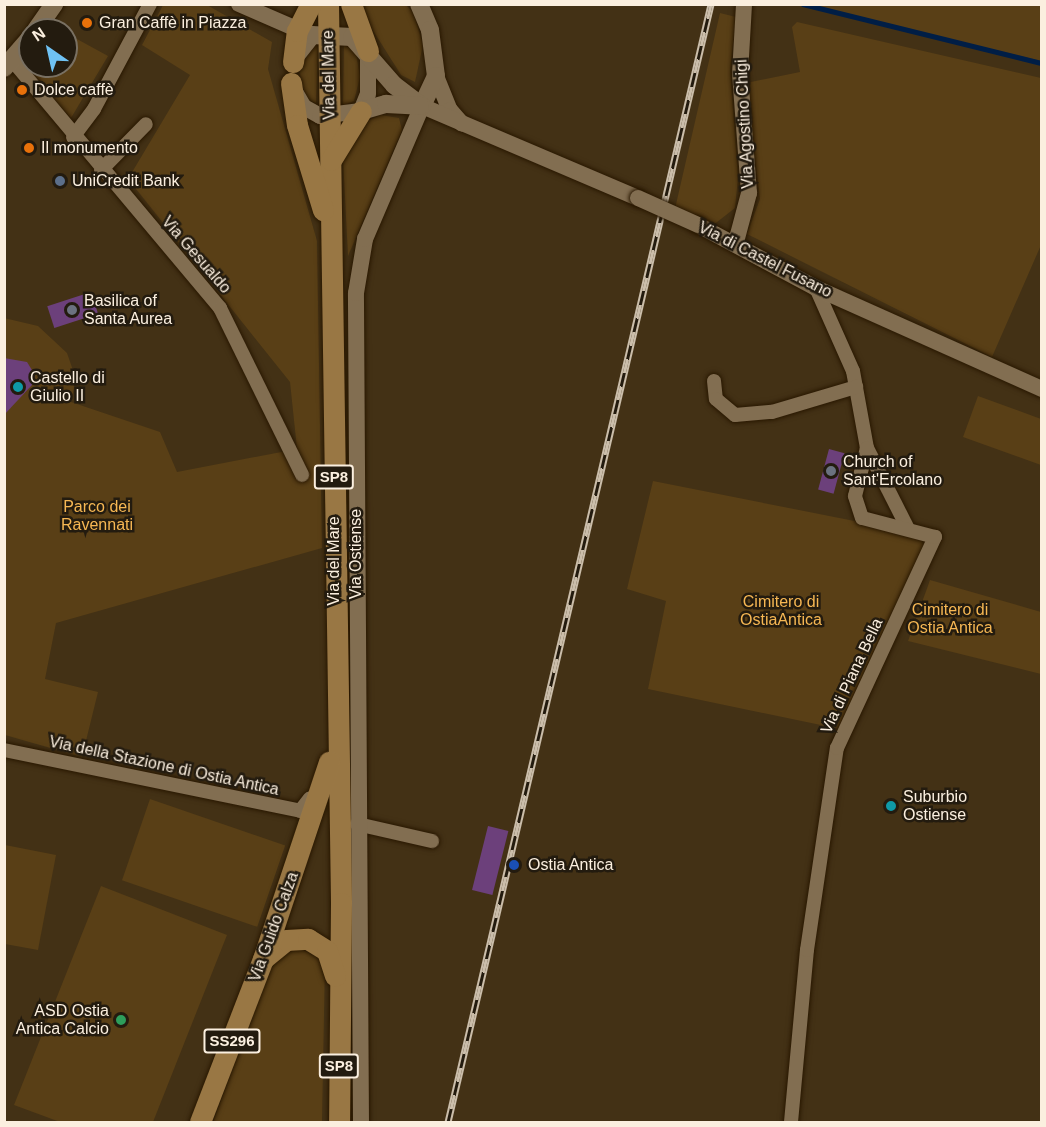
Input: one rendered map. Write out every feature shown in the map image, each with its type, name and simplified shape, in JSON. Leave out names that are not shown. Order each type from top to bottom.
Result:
[{"type":"main road","points":[[44,18],[54,4]]},
{"type":"main road","points":[[311,4],[312,33],[292,73],[297,125],[328,225]]},
{"type":"main road","name":"Via del Mare","points":[[328,4],[312,33],[329,117],[331,161],[328,225],[336,729],[339,1122]]},
{"type":"main road","points":[[351,4],[368,51]]},
{"type":"main road","points":[[419,4],[432,36],[436,76]]},
{"type":"main road","points":[[312,33],[352,38],[368,51],[394,85],[422,106]]},
{"type":"main road","points":[[8,64],[18,52]]},
{"type":"main road","name":"Via Ostiense","points":[[422,106],[436,76]]},
{"type":"main road","points":[[331,161],[361,111],[386,104],[422,106]]},
{"type":"main road","name":"Via Guido Calza","points":[[200,1122],[263,959],[313,819],[336,729]]},
{"type":"main road","name":"Via del Mare","points":[[263,959],[290,938],[316,942],[333,966],[339,1009]]},
{"type":"street","points":[[73,137],[94,109],[150,4]]},
{"type":"street","points":[[239,4],[272,22],[312,33]]},
{"type":"street","name":"Via Agostino Chigi","points":[[736,242],[750,194],[740,74],[744,8]]},
{"type":"street","points":[[272,22],[304,107],[329,117],[361,111],[368,94],[368,51]]},
{"type":"street","name":"Via Gesualdo","points":[[8,64],[220,308],[302,475]]},
{"type":"street","points":[[436,76],[450,110],[465,127]]},
{"type":"street","name":"Via di Castel Fusano","points":[[422,106],[465,127],[638,198],[736,242],[816,288],[1041,389]]},
{"type":"street","name":"Via Ostiense","points":[[361,1122],[357,824],[357,278],[369,224],[422,106]]},
{"type":"street","points":[[100,170],[146,124]]},
{"type":"street","points":[[816,288],[856,387],[867,448],[907,527]]},
{"type":"street","points":[[714,381],[716,399],[735,415],[771,412],[856,387]]},
{"type":"street","points":[[867,448],[855,496],[867,521],[907,527]]},
{"type":"street","name":"Via di Piana Bella","points":[[790,1122],[807,950],[837,748],[935,537],[907,527]]},
{"type":"street","name":"Via della Stazione di Ostia Antica","points":[[4,750],[300,811],[310,798]]},
{"type":"street","points":[[357,824],[432,841]]},
{"type":"green space","name":"Parco dei Ravennati","points":[[163,5],[207,5],[272,42],[268,69],[317,241],[322,548],[56,623],[45,679],[98,692],[82,757],[5,735],[4,318],[38,326],[67,353],[76,379],[71,402],[160,432],[177,472],[297,449],[290,382],[128,179],[190,75],[142,45]]},
{"type":"green space","points":[[357,5],[406,5],[413,12],[423,45],[415,82],[401,75]]},
{"type":"green space","points":[[803,5],[1041,5],[1041,61]]},
{"type":"green space","points":[[720,13],[736,17],[730,69],[738,178],[735,208],[712,226],[674,213]]},
{"type":"green space","points":[[797,22],[1041,78],[1041,245],[992,357],[747,234],[760,199],[746,83],[800,72],[792,27]]},
{"type":"green space","points":[[78,40],[108,56],[71,118],[34,78],[78,78]]},
{"type":"green space","points":[[318,40],[316,103],[305,99],[300,74],[301,63]]},
{"type":"green space","points":[[344,42],[356,53],[360,77],[354,101],[343,105]]},
{"type":"green space","points":[[381,115],[399,118],[402,130],[348,256],[343,159],[365,122]]},
{"type":"green space","points":[[978,396],[1041,419],[1041,465],[963,437]]},
{"type":"green space","name":"Cimitero di OstiaAntica","points":[[653,481],[935,537],[840,729],[648,689],[666,601],[627,589]]},
{"type":"green space","name":"Cimitero di Ostia Antica","points":[[930,580],[1041,612],[1041,674],[908,641]]},
{"type":"green space","points":[[150,799],[285,846],[257,927],[122,880]]},
{"type":"green space","points":[[5,845],[56,855],[38,950],[5,944]]},
{"type":"green space","name":"ASD Ostia Antica Calcio","points":[[101,886],[227,935],[153,1122],[60,1122],[14,1105]]},
{"type":"green space","points":[[277,949],[301,949],[325,961],[322,1122],[213,1122]]},
{"type":"building","name":"Basilica of Santa Aurea","points":[[91,292],[98,314],[54,328],[47,306]]},
{"type":"building","name":"Castello di Giulio II","points":[[4,358],[27,362],[35,375],[32,385],[4,415]]},
{"type":"building","name":"Church of Sant'Ercolano","points":[[829,449],[844,453],[834,494],[818,490]]},
{"type":"building","name":"Ostia Antica","points":[[488,826],[508,831],[492,895],[472,890]]},
{"type":"waterway","points":[[803,4],[1042,63]]},
{"type":"railway","points":[[448,1122],[711,4]]},
{"type":"place","name":"Gran Caffè in Piazza","points":[[87,23]]},
{"type":"place","name":"Dolce caffè","points":[[22,90]]},
{"type":"place","name":"Il monumento","points":[[29,148]]},
{"type":"place","name":"UniCredit Bank","points":[[60,181]]},
{"type":"place","name":"Basilica of Santa Aurea","points":[[72,310]]},
{"type":"place","name":"Castello di Giulio II","points":[[18,387]]},
{"type":"place","name":"Church of Sant'Ercolano","points":[[831,471]]},
{"type":"place","name":"Suburbio Ostiense","points":[[891,806]]},
{"type":"place","name":"Ostia Antica","points":[[514,865]]},
{"type":"place","name":"ASD Ostia Antica Calcio","points":[[121,1020]]}]
